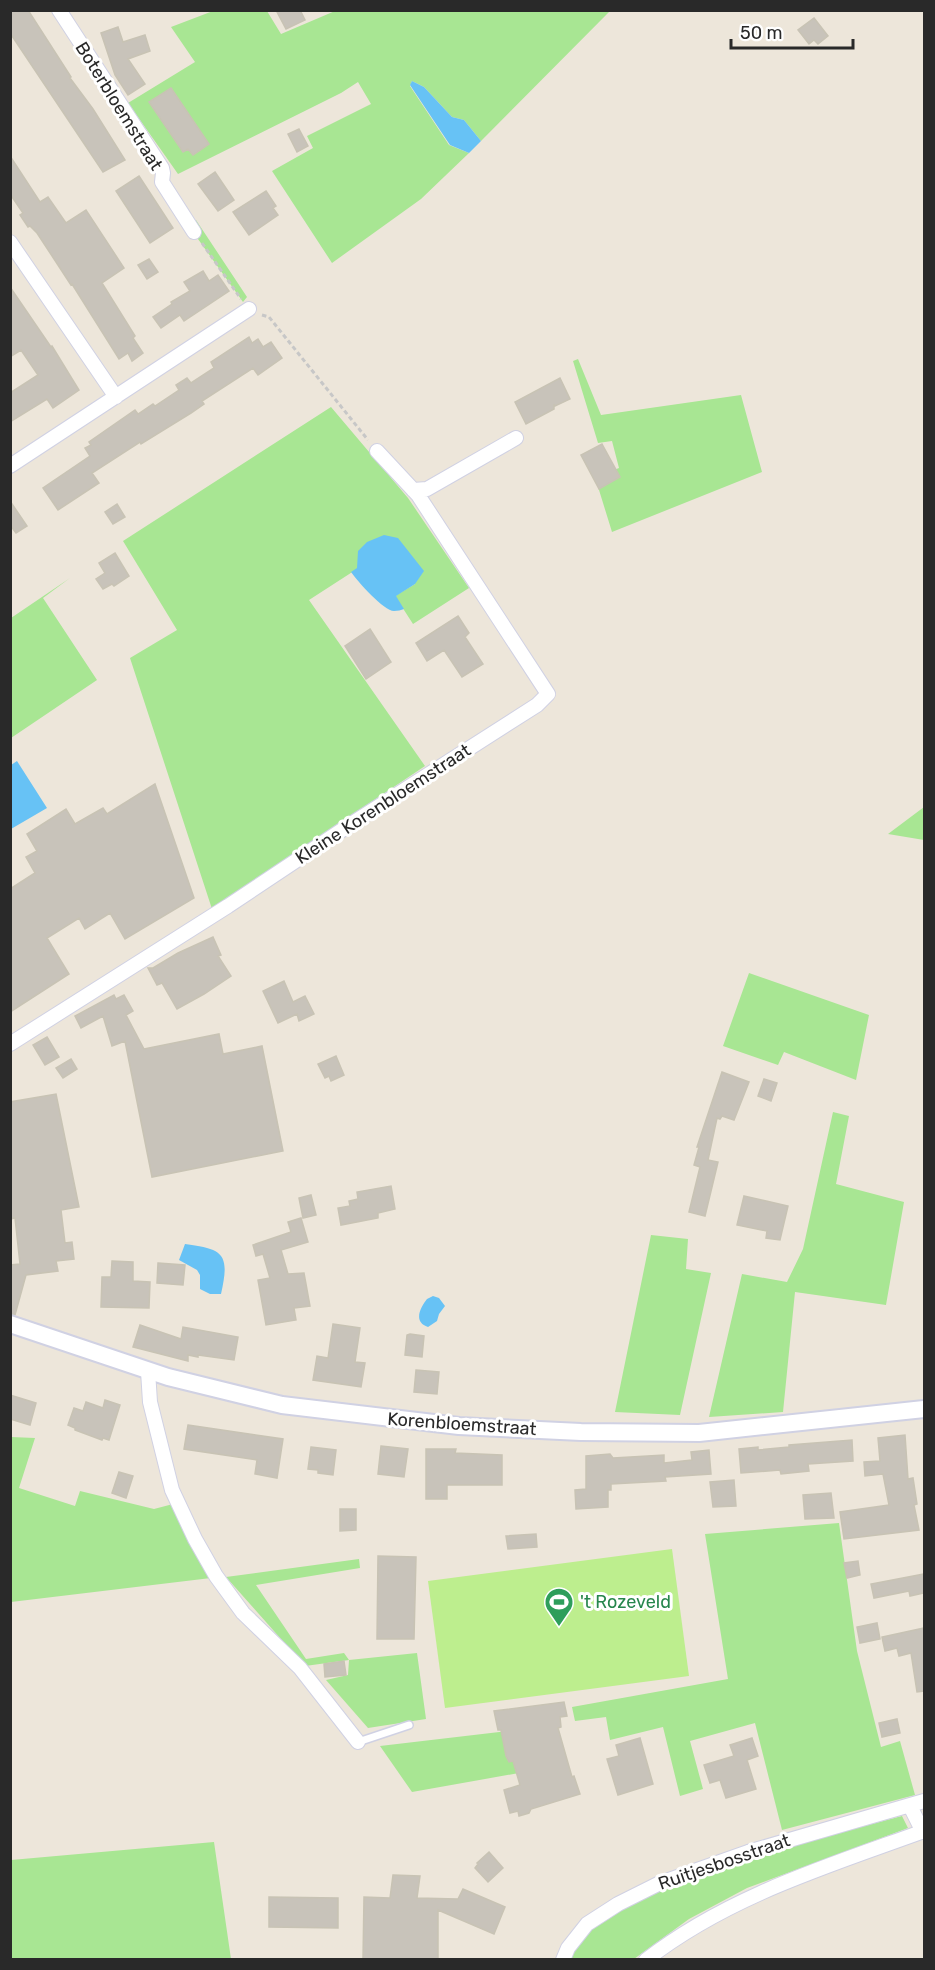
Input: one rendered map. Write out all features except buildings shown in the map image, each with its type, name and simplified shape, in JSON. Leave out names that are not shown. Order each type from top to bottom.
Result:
[{"type":"street","name":"Boterbloemstraat","points":[[59,10],[162,168],[164,172],[162,182],[194,232]]},
{"type":"street","points":[[10,242],[116,397]]},
{"type":"street","points":[[10,466],[249,309]]},
{"type":"street","points":[[377,451],[413,490],[427,489],[516,438]]},
{"type":"street","name":"Kleine Korenbloemstraat","points":[[10,1044],[228,906],[537,705],[548,693],[413,490]]},
{"type":"street","name":"Korenbloemstraat","points":[[10,1324],[148,1371],[282,1405],[459,1426],[581,1432],[699,1433],[924,1409]]},
{"type":"street","points":[[148,1371],[150,1402],[172,1490],[195,1539],[216,1576],[243,1613],[300,1668],[358,1742]]},
{"type":"street","name":"Ruitjesbosstraat","points":[[563,1959],[568,1948],[587,1924],[618,1904],[660,1883],[748,1852],[924,1801]]},
{"type":"street","points":[[646,1959],[670,1941],[771,1887],[924,1832],[910,1806]]},
{"type":"lane","points":[[358,1742],[409,1725]]},
{"type":"path","points":[[194,232],[249,309],[253,313],[269,317],[377,451]]},
{"type":"green space","points":[[213,11],[267,11],[281,34],[335,11],[610,11],[481,141],[464,120],[452,117],[424,87],[412,81],[410,86],[449,145],[469,153],[421,199],[332,263],[272,171],[313,148],[307,136],[371,104],[358,82],[341,93],[178,174],[128,103],[195,62],[171,27]]},
{"type":"green space","points":[[196,220],[247,297],[243,302],[188,225]]},
{"type":"green space","points":[[578,359],[601,415],[741,395],[762,472],[612,532],[595,477],[619,468],[612,441],[598,443],[573,361]]},
{"type":"green space","points":[[331,407],[408,498],[469,588],[413,624],[395,596],[415,584],[357,569],[309,600],[425,766],[212,909],[130,658],[177,630],[123,541]]},
{"type":"green space","points":[[70,578],[43,598],[97,680],[11,738],[11,618]]},
{"type":"green space","points":[[924,807],[924,840],[888,834]]},
{"type":"green space","points":[[749,973],[869,1015],[856,1080],[784,1052],[778,1065],[723,1046]]},
{"type":"green space","points":[[833,1112],[849,1116],[836,1184],[904,1202],[886,1305],[795,1292],[783,1412],[709,1417],[742,1274],[787,1282],[803,1249]]},
{"type":"green space","points":[[651,1235],[688,1239],[686,1269],[711,1273],[680,1415],[615,1412]]},
{"type":"green space","points":[[11,1437],[35,1438],[19,1488],[75,1506],[80,1491],[154,1509],[173,1504],[211,1578],[11,1602]]},
{"type":"green space","points":[[839,1523],[857,1651],[881,1747],[900,1741],[915,1795],[782,1830],[755,1723],[690,1741],[703,1789],[680,1796],[663,1727],[610,1740],[606,1717],[575,1721],[572,1707],[728,1679],[705,1534]]},
{"type":"green space","name":"'t Rozeveld","points":[[672,1549],[689,1676],[445,1708],[428,1581]]},
{"type":"green space","points":[[359,1559],[360,1568],[256,1585],[306,1659],[344,1653],[349,1660],[305,1666],[226,1577]]},
{"type":"green space","points":[[417,1653],[426,1719],[368,1728],[326,1680],[348,1675],[349,1660]]},
{"type":"green space","points":[[524,1729],[530,1771],[412,1792],[380,1746]]},
{"type":"green space","points":[[902,1816],[908,1828],[747,1888],[689,1919],[634,1959],[569,1960],[577,1944],[601,1920],[655,1889],[770,1851]]},
{"type":"green space","points":[[214,1842],[231,1959],[11,1959],[11,1860]]},
{"type":"water","points":[[412,81],[424,87],[452,117],[464,120],[481,141],[469,153],[450,145],[410,85]]},
{"type":"water","points":[[384,535],[398,538],[424,571],[415,584],[396,596],[404,609],[398,611],[390,610],[378,601],[351,572],[357,568],[358,551],[367,542]]},
{"type":"water","points":[[17,761],[47,808],[11,829],[11,765]]},
{"type":"water","points":[[185,1244],[208,1248],[221,1256],[225,1270],[221,1294],[210,1294],[200,1289],[200,1275],[197,1270],[179,1260]]},
{"type":"water","points":[[433,1296],[439,1298],[445,1306],[437,1321],[428,1327],[423,1325],[419,1314],[427,1299]]},
{"type":"place","name":"'t Rozeveld","points":[[559,1628]]}]
